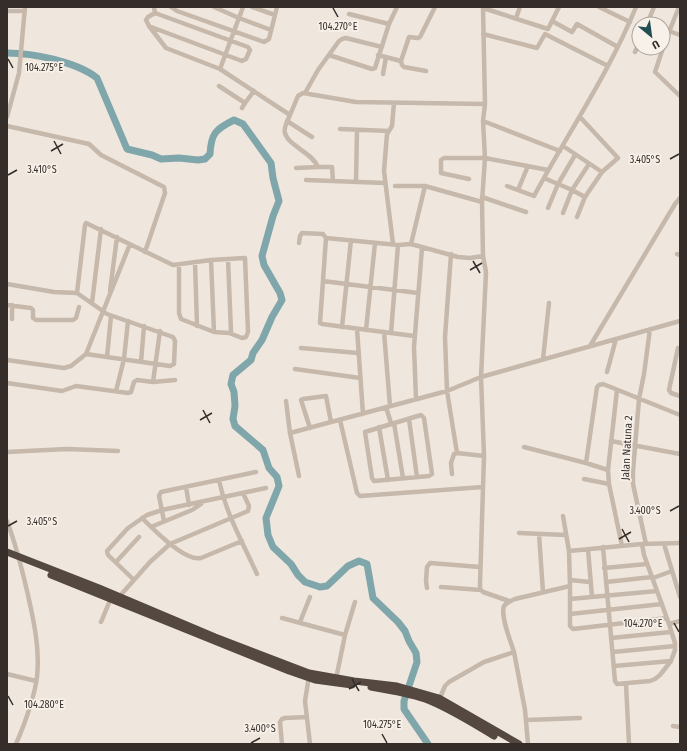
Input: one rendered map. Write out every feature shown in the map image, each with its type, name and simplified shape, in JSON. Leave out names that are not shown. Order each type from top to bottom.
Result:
[{"type":"highway","points":[[7,552],[20,560]]},
{"type":"highway","points":[[7,556],[115,597],[178,624],[309,676],[397,689],[438,701],[519,744]]},
{"type":"highway","points":[[438,701],[511,744]]},
{"type":"street","points":[[154,7],[155,13]]},
{"type":"street","points":[[171,7],[264,42],[269,39],[277,7]]},
{"type":"street","points":[[214,7],[271,30]]},
{"type":"street","points":[[220,69],[243,7]]},
{"type":"street","points":[[252,7],[275,15]]},
{"type":"street","points":[[329,55],[372,69],[375,66],[389,24],[397,7]]},
{"type":"street","points":[[426,71],[404,67],[401,61],[409,37],[420,37],[435,7]]},
{"type":"street","points":[[481,590],[480,567],[484,456],[481,377],[486,272],[483,256],[482,199],[485,158],[483,121],[485,104],[483,7],[516,18],[547,32],[608,66]]},
{"type":"street","points":[[516,18],[520,7]]},
{"type":"street","points":[[483,34],[537,48],[547,32],[559,7]]},
{"type":"street","points":[[600,7],[630,22]]},
{"type":"street","points":[[507,186],[534,196],[608,66],[636,7]]},
{"type":"street","points":[[671,26],[679,7]]},
{"type":"street","points":[[7,11],[25,9],[18,79],[7,117]]},
{"type":"street","points":[[149,26],[243,61],[246,59],[250,50],[248,47],[155,13],[146,18],[147,23],[149,26],[166,48],[220,69],[290,115]]},
{"type":"street","points":[[349,14],[389,24]]},
{"type":"street","points":[[552,21],[572,32],[577,24],[618,47]]},
{"type":"street","points":[[305,93],[310,82],[340,40],[344,38],[382,47]]},
{"type":"street","points":[[378,55],[401,61]]},
{"type":"street","points":[[660,56],[655,72],[680,96]]},
{"type":"street","points":[[383,74],[386,57]]},
{"type":"street","points":[[219,86],[245,103]]},
{"type":"street","points":[[242,108],[254,91]]},
{"type":"street","points":[[318,167],[313,158],[293,143],[284,131],[298,96],[301,94],[305,93],[356,102],[485,104]]},
{"type":"street","points":[[392,244],[385,183],[385,156],[387,134],[392,126],[394,103]]},
{"type":"street","points":[[578,217],[585,198],[602,172],[617,160],[618,157],[580,117]]},
{"type":"street","points":[[287,121],[312,137]]},
{"type":"street","points":[[483,121],[560,151]]},
{"type":"street","points":[[7,126],[89,144],[101,155],[164,187],[165,193],[145,252]]},
{"type":"street","points":[[340,129],[389,131]]},
{"type":"street","points":[[356,182],[357,130]]},
{"type":"street","points":[[563,146],[602,172]]},
{"type":"street","points":[[548,208],[558,184],[575,155]]},
{"type":"street","points":[[469,179],[441,173],[441,160],[444,158],[485,158],[548,170]]},
{"type":"street","points":[[563,213],[572,190],[589,164]]},
{"type":"street","points":[[518,190],[528,166]]},
{"type":"street","points":[[296,168],[332,167],[333,181]]},
{"type":"street","points":[[544,178],[572,190],[585,198]]},
{"type":"street","points":[[306,180],[385,183]]},
{"type":"street","points":[[395,186],[425,186],[482,199],[526,212]]},
{"type":"street","points":[[411,244],[425,186]]},
{"type":"street","points":[[590,346],[680,198]]},
{"type":"street","points":[[77,293],[85,224],[88,223],[170,264],[179,265],[211,260],[245,258],[248,332],[246,337],[242,338],[229,333],[214,332],[182,321],[180,317],[179,265]]},
{"type":"street","points":[[92,303],[101,229]]},
{"type":"street","points":[[299,243],[300,234],[302,233],[323,234],[326,238],[398,245],[411,244],[422,248],[467,258],[483,256]]},
{"type":"street","points":[[110,298],[117,237]]},
{"type":"street","points":[[326,238],[320,323],[414,336]]},
{"type":"street","points":[[342,327],[351,240]]},
{"type":"street","points":[[366,330],[375,243]]},
{"type":"street","points":[[7,360],[64,368],[71,366],[86,354],[110,298],[130,244]]},
{"type":"street","points":[[391,333],[398,245]]},
{"type":"street","points":[[416,399],[414,336],[422,248]]},
{"type":"street","points":[[451,254],[444,330],[447,391],[457,453]]},
{"type":"street","points":[[228,259],[231,331],[229,333]]},
{"type":"street","points":[[211,260],[214,332]]},
{"type":"street","points":[[195,262],[197,326]]},
{"type":"street","points":[[323,281],[418,293]]},
{"type":"street","points":[[7,284],[54,292],[77,293],[111,316],[144,326],[173,337],[175,340],[174,362],[170,366],[86,354]]},
{"type":"street","points":[[543,359],[549,303]]},
{"type":"street","points":[[12,319],[10,305],[31,308],[33,318],[36,320],[73,320],[76,318],[79,307]]},
{"type":"street","points":[[108,357],[111,316]]},
{"type":"street","points":[[116,391],[124,359],[128,321]]},
{"type":"street","points":[[290,433],[447,391],[481,377],[680,321]]},
{"type":"street","points":[[141,362],[144,326]]},
{"type":"street","points":[[357,329],[363,414]]},
{"type":"street","name":"Jalan Natuna 2","points":[[650,329],[639,399],[632,478],[647,564],[667,618],[675,646]]},
{"type":"street","points":[[153,382],[160,332]]},
{"type":"street","points":[[384,332],[388,407],[403,478]]},
{"type":"street","points":[[608,372],[616,339]]},
{"type":"street","points":[[301,348],[358,353]]},
{"type":"street","points":[[678,348],[669,390],[671,393],[680,396]]},
{"type":"street","points":[[295,369],[360,378]]},
{"type":"street","points":[[7,383],[62,390],[76,386],[129,393],[135,381],[138,380],[153,382],[175,380]]},
{"type":"street","points":[[586,463],[597,387],[599,385],[603,384],[680,415]]},
{"type":"street","points":[[617,390],[608,470],[609,484],[622,546]]},
{"type":"street","points":[[310,428],[301,400],[303,399],[326,396],[331,422]]},
{"type":"street","points":[[286,401],[290,433],[299,476]]},
{"type":"street","points":[[421,415],[423,416],[432,472],[430,475],[417,477],[373,480],[364,435],[366,431],[409,419],[421,415]]},
{"type":"street","points":[[409,419],[417,477]]},
{"type":"street","points":[[340,420],[357,493],[360,496],[483,487]]},
{"type":"street","points":[[379,427],[388,480]]},
{"type":"street","points":[[611,441],[680,454]]},
{"type":"street","points":[[524,447],[608,470]]},
{"type":"street","points":[[7,452],[67,449],[118,451]]},
{"type":"street","points":[[452,474],[451,463],[453,456],[457,453],[484,456]]},
{"type":"street","points":[[164,521],[159,496],[160,493],[256,472]]},
{"type":"street","points":[[584,479],[609,484]]},
{"type":"street","points":[[219,480],[223,498],[231,519],[257,574]]},
{"type":"street","points":[[186,487],[189,505]]},
{"type":"street","points":[[134,580],[107,553],[128,528],[142,518],[162,510],[266,488]]},
{"type":"street","points":[[101,622],[115,597],[170,544],[247,512],[249,510],[243,493]]},
{"type":"street","points":[[151,527],[192,510],[202,502]]},
{"type":"street","points":[[563,516],[569,551],[570,626],[572,629],[667,618]]},
{"type":"street","points":[[142,518],[170,544],[194,558],[199,558],[242,541]]},
{"type":"street","points":[[7,521],[20,560],[36,630],[36,681],[32,699],[16,744]]},
{"type":"street","points":[[519,533],[566,535]]},
{"type":"street","points":[[539,534],[543,592]]},
{"type":"street","points":[[116,562],[138,537]]},
{"type":"street","points":[[569,551],[644,544],[680,543]]},
{"type":"street","points":[[664,544],[680,597]]},
{"type":"street","points":[[603,547],[610,638],[616,683],[626,684],[655,679],[660,675],[670,661],[675,650],[675,646],[612,652]]},
{"type":"street","points":[[588,549],[592,597]]},
{"type":"street","points":[[427,588],[427,567],[430,563],[480,567]]},
{"type":"street","points":[[604,568],[647,564]]},
{"type":"street","points":[[606,582],[652,578],[672,571]]},
{"type":"street","points":[[570,580],[590,582]]},
{"type":"street","points":[[528,744],[527,720],[514,652],[503,612],[505,605],[509,601],[570,586]]},
{"type":"street","points":[[441,587],[481,590],[509,601]]},
{"type":"street","points":[[570,598],[657,591]]},
{"type":"street","points":[[300,622],[310,597]]},
{"type":"street","points":[[336,680],[345,635],[355,602]]},
{"type":"street","points":[[570,614],[662,604]]},
{"type":"street","points":[[282,618],[345,635]]},
{"type":"street","points":[[669,624],[680,621]]},
{"type":"street","points":[[610,638],[671,632]]},
{"type":"street","points":[[438,701],[445,686],[450,682],[484,662],[514,652]]},
{"type":"street","points":[[614,666],[670,661]]},
{"type":"street","points":[[7,674],[36,681]]},
{"type":"street","points":[[309,676],[306,697],[310,744]]},
{"type":"street","points":[[626,684],[630,744]]},
{"type":"street","points":[[282,744],[280,722],[282,719],[307,717]]},
{"type":"street","points":[[527,720],[580,718]]},
{"type":"street","points":[[673,726],[680,727]]},
{"type":"waterway","points":[[7,53],[18,53],[67,63],[78,67],[97,78],[127,149],[152,155],[161,159],[205,159],[210,154],[213,136],[219,129],[234,120],[243,124],[271,163],[279,201],[273,216],[262,256],[264,265],[280,293],[282,300],[272,317],[262,340],[253,353],[251,360],[233,375],[231,384],[234,392],[235,406],[233,419],[235,426],[263,450],[269,468],[277,477],[279,486],[266,518],[268,535],[273,547],[291,564],[298,575],[305,582],[320,587],[327,586],[348,566],[359,561],[367,564],[373,598],[398,622],[405,631],[416,653],[417,662],[404,701],[404,709],[428,744]]}]
